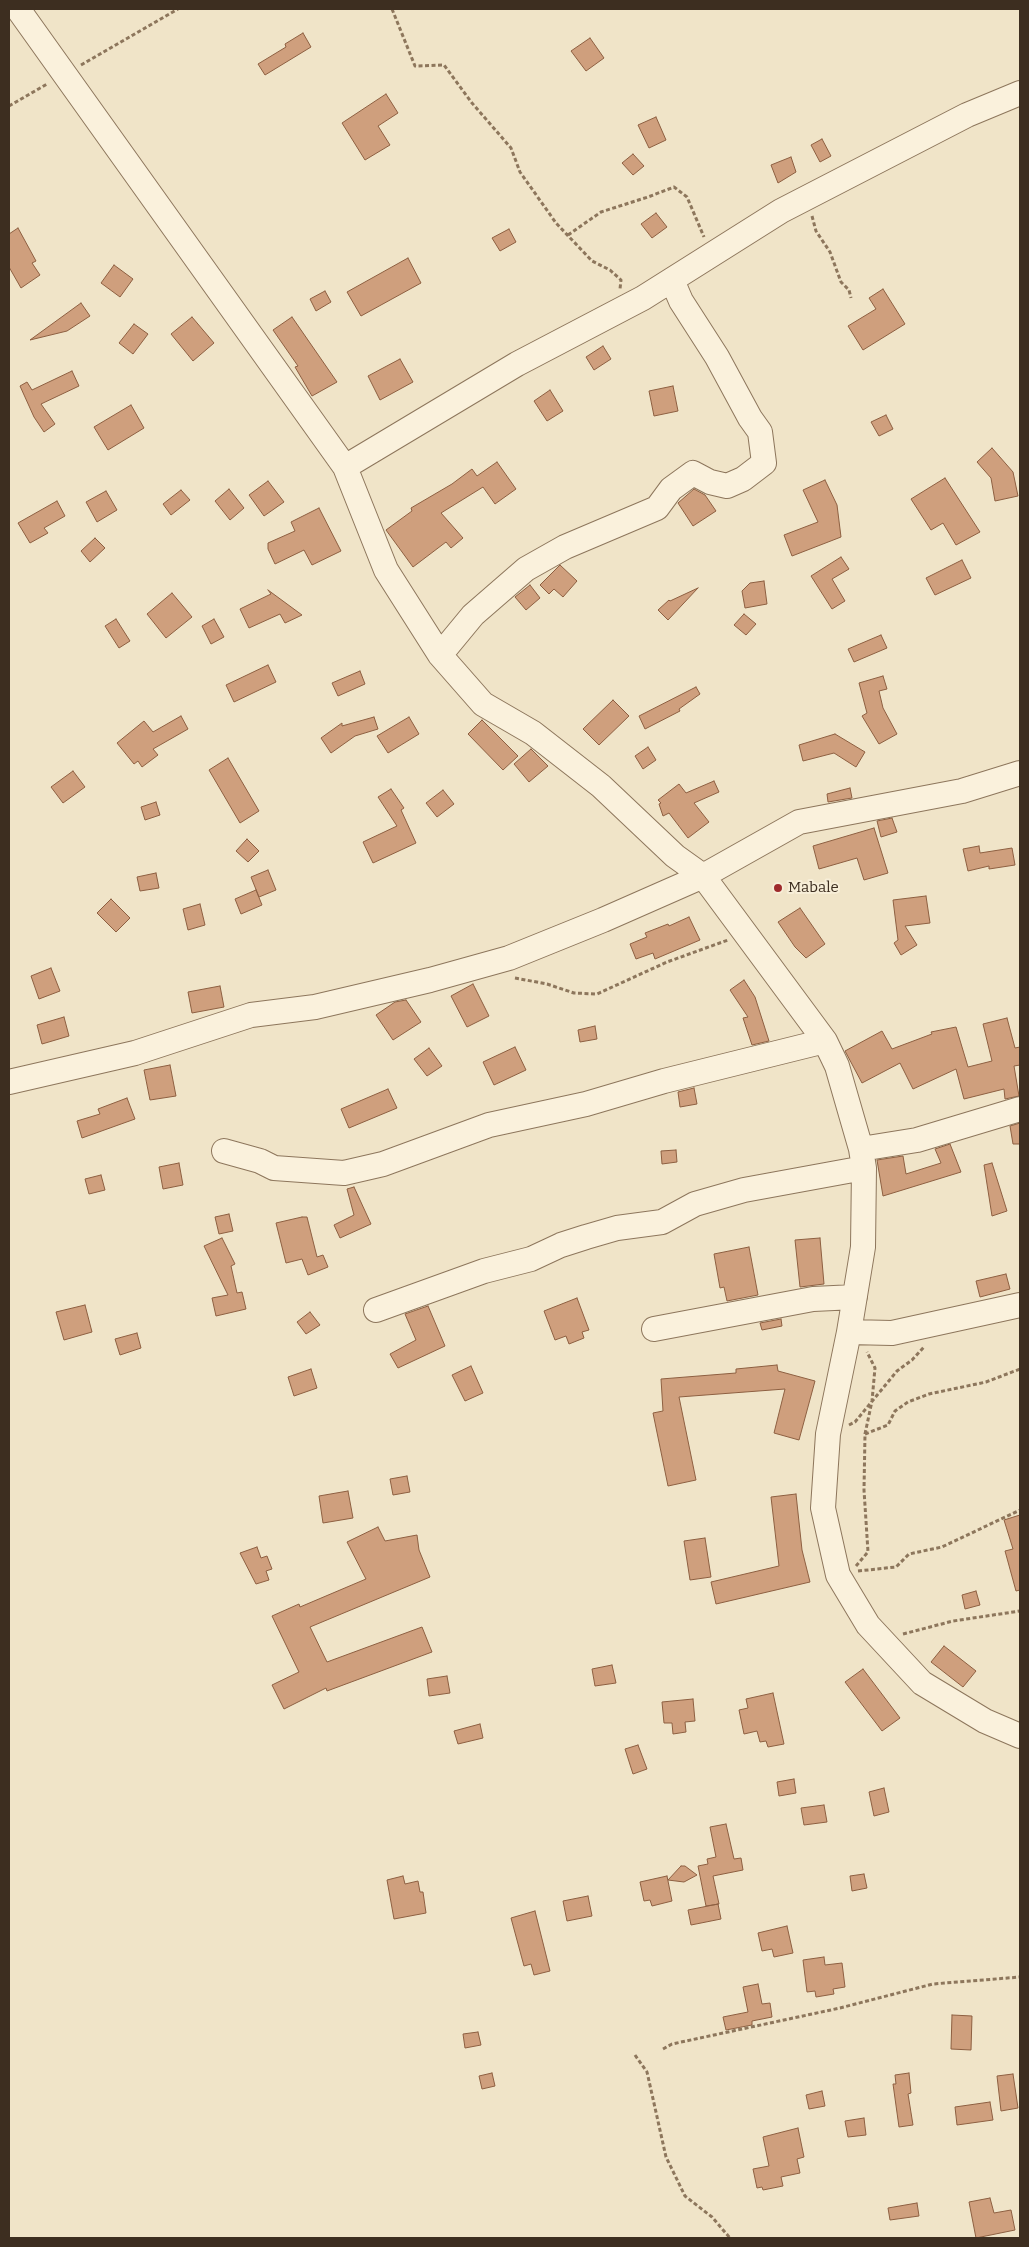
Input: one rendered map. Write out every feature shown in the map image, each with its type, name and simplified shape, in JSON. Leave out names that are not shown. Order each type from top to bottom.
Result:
[{"type":"street","points":[[18,9],[345,468],[386,570],[440,655],[483,704],[533,734],[601,786],[676,856],[703,876],[825,1041],[837,1066],[863,1158],[863,1247],[849,1332],[828,1434],[824,1508],[838,1575],[868,1625],[922,1683],[985,1721],[1020,1736]]},
{"type":"street","points":[[345,468],[517,364],[617,312],[672,280],[781,211],[967,114],[1020,93]]},
{"type":"street","points":[[440,655],[473,616],[526,569],[565,547],[657,508],[671,489],[692,473],[710,482],[727,486],[743,479],[764,463],[760,432],[682,301],[672,280]]},
{"type":"street","points":[[9,1082],[135,1053],[251,1015],[315,1007],[430,980],[510,958],[703,876],[798,822],[962,791],[1020,773]]},
{"type":"street","points":[[224,1151],[260,1161],[274,1168],[344,1173],[383,1164],[489,1125],[586,1104],[664,1081],[825,1041]]},
{"type":"street","points":[[376,1310],[484,1271],[531,1259],[561,1245],[586,1237],[617,1228],[662,1222],[695,1204],[863,1158],[1020,1110]]},
{"type":"street","points":[[654,1330],[813,1299],[855,1298]]},
{"type":"street","points":[[849,1332],[892,1332],[1020,1305]]},
{"type":"path","points":[[9,106],[178,9]]},
{"type":"path","points":[[392,9],[415,66],[444,65],[472,104],[511,148],[520,172],[556,223],[592,261],[610,270],[621,280],[617,312]]},
{"type":"path","points":[[568,235],[600,212],[674,187],[687,197],[703,231],[708,257]]},
{"type":"path","points":[[810,196],[811,211],[816,231],[830,252],[842,282],[849,290],[851,298]]},
{"type":"path","points":[[512,978],[547,984],[574,993],[596,994],[667,962],[746,934]]},
{"type":"path","points":[[828,1434],[855,1422],[897,1371],[912,1360],[929,1342]]},
{"type":"path","points":[[866,1350],[875,1368],[872,1401],[864,1434],[864,1490],[868,1552],[857,1564],[855,1572],[896,1566],[910,1554],[942,1547],[1020,1510]]},
{"type":"path","points":[[864,1434],[888,1425],[895,1411],[908,1402],[929,1394],[986,1382],[1020,1369]]},
{"type":"path","points":[[884,1643],[893,1636],[953,1622],[1020,1611]]},
{"type":"path","points":[[663,2049],[672,2044],[840,2008],[933,1984],[1020,1977]]},
{"type":"path","points":[[635,2055],[647,2072],[666,2156],[685,2196],[712,2217],[730,2238]]},
{"type":"building","points":[[303,33],[311,47],[265,75],[258,64],[286,47],[285,44]]},
{"type":"building","points":[[590,38],[604,58],[586,71],[571,51]]},
{"type":"building","points":[[386,94],[398,113],[378,126],[390,145],[365,160],[342,123]]},
{"type":"building","points":[[656,117],[666,140],[649,148],[638,125]]},
{"type":"building","points":[[822,139],[831,156],[820,162],[811,145]]},
{"type":"building","points":[[633,154],[644,166],[633,175],[622,163]]},
{"type":"building","points":[[791,157],[796,172],[778,183],[771,165]]},
{"type":"building","points":[[656,213],[667,227],[652,238],[641,224]]},
{"type":"building","points":[[18,228],[36,261],[32,263],[40,275],[21,288],[9,267],[9,234]]},
{"type":"building","points":[[509,229],[516,242],[500,251],[492,238]]},
{"type":"building","points":[[408,258],[421,283],[361,316],[347,292]]},
{"type":"building","points":[[114,265],[133,279],[120,297],[101,283]]},
{"type":"building","points":[[883,289],[905,324],[863,350],[848,326],[876,309],[869,298]]},
{"type":"building","points":[[325,291],[331,302],[316,311],[310,299]]},
{"type":"building","points":[[81,303],[90,316],[67,331],[30,340]]},
{"type":"building","points":[[192,317],[214,343],[193,361],[171,334]]},
{"type":"building","points":[[292,317],[337,382],[312,396],[295,367],[298,366],[273,330]]},
{"type":"building","points":[[134,324],[148,334],[133,354],[119,343]]},
{"type":"building","points":[[603,346],[611,359],[594,370],[586,357]]},
{"type":"building","points":[[400,359],[413,382],[380,400],[368,376]]},
{"type":"building","points":[[72,371],[79,386],[41,404],[55,424],[44,432],[34,417],[20,386],[27,382],[32,390]]},
{"type":"building","points":[[673,386],[678,411],[654,416],[649,391]]},
{"type":"building","points":[[550,390],[563,411],[547,421],[534,401]]},
{"type":"building","points":[[131,405],[144,428],[108,450],[94,427]]},
{"type":"building","points":[[886,415],[893,429],[879,436],[871,422]]},
{"type":"building","points":[[992,448],[1013,472],[1018,496],[995,501],[991,478],[977,462]]},
{"type":"building","points":[[497,462],[516,489],[495,504],[483,487],[441,513],[463,538],[451,548],[446,542],[413,567],[386,530],[412,511],[411,508],[452,484],[472,469],[477,476]]},
{"type":"building","points":[[945,478],[980,532],[956,545],[943,523],[931,530],[911,499]]},
{"type":"building","points":[[825,480],[837,505],[841,537],[792,556],[784,535],[818,522],[803,490]]},
{"type":"building","points":[[268,481],[284,502],[264,516],[249,495]]},
{"type":"building","points":[[229,489],[244,508],[230,520],[215,501]]},
{"type":"building","points":[[694,489],[705,495],[716,511],[693,526],[678,503]]},
{"type":"building","points":[[181,490],[190,500],[171,515],[163,504]]},
{"type":"building","points":[[106,491],[117,510],[97,522],[86,502]]},
{"type":"building","points":[[57,501],[65,516],[44,528],[48,533],[30,543],[18,523]]},
{"type":"building","points":[[319,508],[341,551],[312,565],[304,550],[275,564],[268,549],[268,543],[295,531],[291,522]]},
{"type":"building","points":[[95,538],[105,548],[90,562],[81,551]]},
{"type":"building","points":[[841,557],[849,569],[832,579],[845,601],[832,609],[811,576]]},
{"type":"building","points":[[962,560],[971,578],[935,595],[926,578]]},
{"type":"building","points":[[560,565],[577,581],[563,597],[554,589],[549,594],[540,585]]},
{"type":"building","points":[[764,581],[767,604],[745,608],[742,591],[750,583]]},
{"type":"building","points":[[530,585],[540,598],[526,610],[515,597]]},
{"type":"building","points":[[698,588],[668,620],[658,610],[669,600]]},
{"type":"building","points":[[268,590],[302,615],[285,623],[280,614],[249,628],[240,609],[271,594]]},
{"type":"building","points":[[172,593],[192,617],[166,638],[147,614]]},
{"type":"building","points":[[744,614],[756,624],[746,635],[734,625]]},
{"type":"building","points":[[116,619],[130,641],[119,648],[105,626]]},
{"type":"building","points":[[214,619],[224,637],[211,644],[202,626]]},
{"type":"building","points":[[881,635],[887,648],[854,662],[848,649]]},
{"type":"building","points":[[268,665],[276,682],[234,702],[226,685]]},
{"type":"building","points":[[360,671],[365,684],[338,696],[332,683]]},
{"type":"building","points":[[883,676],[887,689],[879,691],[883,708],[897,734],[879,744],[862,716],[867,713],[859,683]]},
{"type":"building","points":[[696,687],[700,694],[679,709],[680,711],[645,729],[639,716]]},
{"type":"building","points":[[613,700],[629,716],[599,745],[583,729]]},
{"type":"building","points":[[181,716],[188,729],[153,749],[158,755],[142,767],[138,761],[134,764],[117,743],[144,721],[153,732]]},
{"type":"building","points":[[374,717],[378,729],[355,736],[331,753],[321,738],[342,723],[342,726]]},
{"type":"building","points":[[409,717],[419,734],[388,753],[377,736]]},
{"type":"building","points":[[482,720],[518,756],[503,770],[468,734]]},
{"type":"building","points":[[835,734],[865,752],[856,767],[834,753],[803,761],[799,745]]},
{"type":"building","points":[[648,747],[656,760],[643,769],[635,756]]},
{"type":"building","points":[[531,749],[548,766],[529,782],[514,764]]},
{"type":"building","points":[[228,758],[259,811],[240,823],[209,770]]},
{"type":"building","points":[[73,771],[85,787],[63,803],[51,787]]},
{"type":"building","points":[[714,781],[719,792],[694,803],[709,822],[688,838],[669,813],[663,816],[659,804],[661,803],[658,800],[679,784],[686,793]]},
{"type":"building","points":[[850,788],[852,798],[828,802],[827,794]]},
{"type":"building","points":[[391,789],[404,808],[401,810],[416,843],[373,863],[363,842],[397,826],[378,797]]},
{"type":"building","points":[[443,790],[454,804],[437,817],[426,803]]},
{"type":"building","points":[[156,802],[160,815],[145,820],[141,807]]},
{"type":"building","points":[[892,818],[897,832],[881,837],[877,821]]},
{"type":"building","points":[[874,828],[888,873],[864,880],[857,858],[819,869],[813,846]]},
{"type":"building","points":[[247,839],[259,851],[248,862],[236,851]]},
{"type":"building","points":[[979,846],[980,853],[1012,848],[1015,865],[989,869],[989,866],[968,871],[963,849]]},
{"type":"building","points":[[268,870],[276,890],[259,897],[251,877]]},
{"type":"building","points":[[156,873],[159,888],[140,891],[137,877]]},
{"type":"building","points":[[256,890],[262,905],[241,914],[235,899]]},
{"type":"building","points":[[926,896],[930,923],[905,926],[917,945],[901,955],[894,943],[898,940],[893,900]]},
{"type":"building","points":[[111,899],[130,918],[116,932],[97,913]]},
{"type":"building","points":[[200,904],[205,925],[188,930],[183,909]]},
{"type":"building","points":[[800,908],[825,944],[806,958],[795,947],[778,922]]},
{"type":"building","points":[[689,917],[700,940],[655,959],[653,953],[636,959],[630,944],[647,937],[645,933],[668,924],[669,926]]},
{"type":"building","points":[[51,968],[60,991],[39,999],[31,976]]},
{"type":"building","points":[[744,980],[755,997],[769,1041],[752,1045],[743,1018],[748,1017],[730,990]]},
{"type":"building","points":[[473,984],[489,1016],[467,1027],[451,996]]},
{"type":"building","points":[[220,986],[224,1007],[192,1013],[188,992]]},
{"type":"building","points":[[406,1000],[421,1022],[393,1040],[376,1015],[395,1002]]},
{"type":"building","points":[[64,1017],[69,1036],[42,1044],[37,1025]]},
{"type":"building","points":[[1007,1018],[1015,1048],[1020,1047],[1020,1065],[1014,1066],[1019,1096],[1005,1099],[1004,1089],[964,1099],[956,1069],[913,1089],[900,1063],[862,1083],[845,1051],[882,1031],[892,1049],[932,1034],[931,1032],[956,1027],[968,1067],[992,1061],[983,1024]]},
{"type":"building","points":[[595,1026],[597,1039],[580,1042],[578,1030]]},
{"type":"building","points":[[515,1047],[526,1070],[494,1085],[483,1062]]},
{"type":"building","points":[[429,1048],[442,1066],[427,1076],[414,1059]]},
{"type":"building","points":[[170,1065],[176,1096],[150,1100],[144,1070]]},
{"type":"building","points":[[694,1088],[697,1104],[680,1107],[678,1092]]},
{"type":"building","points":[[388,1089],[397,1108],[349,1128],[341,1109]]},
{"type":"building","points":[[127,1098],[135,1119],[82,1138],[77,1121],[100,1114],[98,1109]]},
{"type":"building","points":[[1020,1123],[1020,1144],[1013,1144],[1010,1126]]},
{"type":"building","points":[[950,1144],[961,1172],[883,1196],[877,1160],[903,1156],[906,1174],[941,1163],[935,1149]]},
{"type":"building","points":[[676,1150],[677,1162],[662,1164],[661,1151]]},
{"type":"building","points":[[179,1163],[183,1185],[163,1189],[159,1167]]},
{"type":"building","points":[[992,1163],[1007,1211],[992,1216],[984,1165]]},
{"type":"building","points":[[101,1175],[105,1190],[89,1194],[85,1179]]},
{"type":"building","points":[[354,1187],[371,1224],[340,1238],[334,1225],[354,1215],[347,1189]]},
{"type":"building","points":[[229,1214],[233,1231],[219,1234],[215,1217]]},
{"type":"building","points":[[307,1217],[317,1257],[323,1255],[328,1267],[308,1275],[302,1259],[286,1263],[276,1223]]},
{"type":"building","points":[[222,1238],[235,1264],[231,1266],[237,1293],[242,1292],[246,1309],[216,1316],[212,1298],[228,1295],[204,1246]]},
{"type":"building","points":[[820,1238],[824,1284],[800,1287],[795,1240]]},
{"type":"building","points":[[749,1247],[758,1295],[727,1301],[724,1287],[720,1288],[714,1254]]},
{"type":"building","points":[[1006,1274],[1010,1289],[980,1297],[976,1281]]},
{"type":"building","points":[[577,1298],[589,1330],[582,1332],[584,1338],[569,1344],[566,1336],[555,1340],[544,1311]]},
{"type":"building","points":[[85,1305],[92,1332],[64,1340],[56,1312]]},
{"type":"building","points":[[428,1306],[445,1346],[398,1368],[390,1354],[416,1340],[405,1314]]},
{"type":"building","points":[[310,1312],[320,1325],[306,1334],[297,1322]]},
{"type":"building","points":[[781,1319],[782,1326],[762,1330],[760,1323]]},
{"type":"building","points":[[137,1333],[141,1348],[120,1355],[115,1339]]},
{"type":"building","points":[[777,1365],[778,1371],[815,1381],[799,1440],[774,1433],[785,1389],[679,1397],[696,1480],[668,1486],[653,1413],[663,1411],[661,1379],[736,1373],[736,1369]]},
{"type":"building","points":[[471,1366],[483,1393],[465,1401],[452,1375]]},
{"type":"building","points":[[311,1369],[317,1388],[294,1396],[288,1377]]},
{"type":"building","points":[[407,1476],[410,1492],[393,1495],[390,1479]]},
{"type":"building","points":[[348,1491],[353,1518],[323,1523],[319,1496]]},
{"type":"building","points":[[796,1494],[802,1550],[810,1582],[716,1604],[711,1582],[779,1566],[771,1497]]},
{"type":"building","points":[[1020,1515],[1020,1590],[1016,1591],[1005,1551],[1013,1549],[1004,1520]]},
{"type":"building","points":[[378,1527],[385,1541],[417,1535],[419,1550],[430,1577],[310,1627],[327,1662],[422,1627],[432,1652],[327,1691],[326,1688],[284,1709],[272,1685],[299,1672],[272,1616],[299,1604],[300,1607],[366,1579],[347,1542]]},
{"type":"building","points":[[705,1538],[711,1577],[690,1580],[684,1541]]},
{"type":"building","points":[[257,1547],[261,1558],[267,1556],[272,1569],[266,1571],[269,1580],[256,1584],[240,1553]]},
{"type":"building","points":[[976,1591],[980,1605],[965,1609],[962,1595]]},
{"type":"building","points":[[944,1646],[976,1671],[963,1687],[931,1662]]},
{"type":"building","points":[[612,1665],[616,1683],[595,1686],[592,1669]]},
{"type":"building","points":[[863,1669],[900,1718],[882,1731],[845,1682]]},
{"type":"building","points":[[447,1676],[450,1693],[429,1696],[427,1679]]},
{"type":"building","points":[[773,1693],[784,1744],[768,1747],[766,1741],[760,1742],[757,1731],[744,1734],[739,1710],[748,1708],[746,1699]]},
{"type":"building","points":[[693,1699],[695,1721],[685,1722],[686,1732],[673,1734],[672,1723],[664,1723],[662,1702]]},
{"type":"building","points":[[480,1724],[483,1738],[458,1744],[454,1731]]},
{"type":"building","points":[[638,1745],[647,1769],[633,1774],[625,1749]]},
{"type":"building","points":[[794,1779],[796,1793],[779,1796],[777,1782]]},
{"type":"building","points":[[884,1788],[889,1812],[874,1816],[869,1792]]},
{"type":"building","points":[[824,1805],[827,1822],[804,1825],[801,1808]]},
{"type":"building","points":[[726,1824],[734,1859],[741,1858],[743,1870],[713,1876],[719,1904],[706,1906],[698,1866],[708,1864],[707,1859],[716,1857],[710,1827]]},
{"type":"building","points":[[681,1866],[685,1866],[697,1875],[684,1882],[668,1880]]},
{"type":"building","points":[[864,1874],[867,1888],[852,1891],[850,1876]]},
{"type":"building","points":[[403,1876],[405,1884],[418,1881],[420,1892],[423,1892],[426,1913],[394,1919],[387,1880]]},
{"type":"building","points":[[667,1876],[672,1901],[652,1906],[650,1900],[644,1901],[640,1882]]},
{"type":"building","points":[[588,1896],[592,1916],[567,1921],[563,1901]]},
{"type":"building","points":[[718,1904],[721,1919],[691,1925],[688,1910]]},
{"type":"building","points":[[535,1911],[550,1971],[534,1975],[531,1964],[524,1966],[511,1918]]},
{"type":"building","points":[[787,1926],[793,1953],[774,1957],[772,1949],[762,1951],[758,1933]]},
{"type":"building","points":[[824,1957],[825,1965],[842,1963],[845,1987],[833,1989],[834,1994],[816,1997],[815,1991],[807,1992],[803,1960]]},
{"type":"building","points":[[758,1984],[762,2004],[770,2003],[772,2017],[752,2021],[752,2025],[726,2030],[723,2017],[748,2012],[743,1987]]},
{"type":"building","points":[[952,2015],[972,2016],[971,2050],[951,2049]]},
{"type":"building","points":[[478,2032],[481,2045],[465,2048],[463,2034]]},
{"type":"building","points":[[492,2073],[495,2086],[482,2089],[479,2076]]},
{"type":"building","points":[[909,2073],[911,2093],[908,2094],[913,2125],[899,2127],[893,2084],[896,2084],[895,2075]]},
{"type":"building","points":[[1013,2074],[1018,2108],[1001,2111],[997,2076]]},
{"type":"building","points":[[822,2091],[825,2106],[809,2109],[806,2095]]},
{"type":"building","points":[[990,2102],[993,2120],[957,2125],[955,2107]]},
{"type":"building","points":[[864,2118],[866,2135],[848,2137],[845,2121]]},
{"type":"building","points":[[798,2128],[804,2157],[797,2159],[800,2173],[781,2177],[783,2186],[763,2190],[762,2187],[757,2188],[753,2169],[769,2166],[763,2137]]},
{"type":"building","points":[[990,2198],[994,2213],[1011,2210],[1015,2230],[976,2238],[969,2202]]},
{"type":"building","points":[[917,2203],[919,2216],[890,2220],[888,2208]]},
{"type":"place","name":"Mabale","points":[[778,888]]}]
